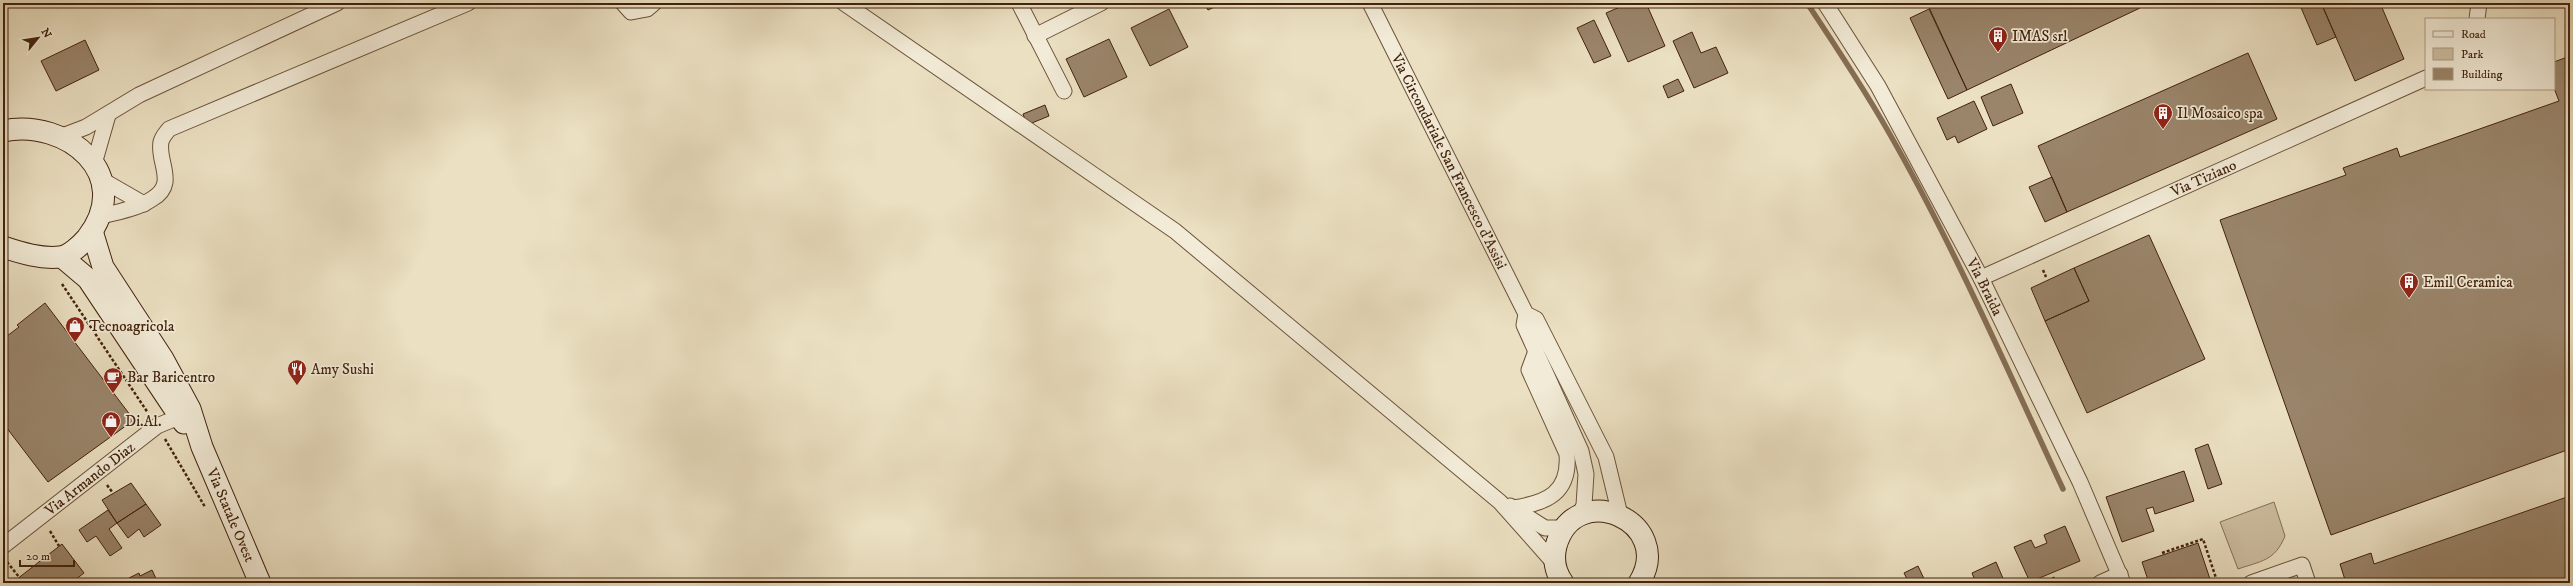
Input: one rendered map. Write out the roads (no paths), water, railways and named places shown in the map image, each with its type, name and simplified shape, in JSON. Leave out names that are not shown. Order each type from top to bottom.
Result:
[{"type":"street","points":[[60,137],[86,127],[139,95],[337,3]]},
{"type":"street","points":[[96,224],[144,204],[154,198],[165,182],[166,169],[160,149],[161,140],[169,129],[468,3]]},
{"type":"street","points":[[623,3],[631,12],[647,9],[654,3]]},
{"type":"street","points":[[844,3],[1175,232],[1506,505],[1546,528],[1572,522],[1593,511],[1606,511],[1620,515],[1631,522],[1640,532],[1646,552],[1644,579]]},
{"type":"street","points":[[1019,3],[1064,91]]},
{"type":"street","points":[[1035,36],[1101,3]]},
{"type":"street","name":"Via Braida","points":[[1825,3],[1878,86],[1981,278],[2080,482],[2122,579]]},
{"type":"street","points":[[2477,18],[2479,3]]},
{"type":"street","name":"Via Circondariale San Francesco d'Assisi","points":[[1372,6],[1526,314],[1536,320],[1606,457],[1620,515]]},
{"type":"street","name":"Via Tiziano","points":[[1981,278],[2425,78]]},
{"type":"street","points":[[8,253],[42,257],[62,257],[81,245],[96,224],[103,204],[99,172],[108,115]]},
{"type":"street","points":[[5,128],[38,129],[60,137],[79,148],[99,172],[144,204]]},
{"type":"street","name":"Via Statale Ovest","points":[[96,224],[104,267],[163,359],[190,409],[202,448],[260,583]]},
{"type":"street","name":"Via Statale Ovest","points":[[62,257],[88,279],[179,417],[202,448]]},
{"type":"street","name":"Via Circondariale San Francesco d'Assisi","points":[[1526,314],[1524,325],[1581,451],[1586,474],[1584,505],[1555,551],[1560,577]]},
{"type":"street","points":[[1506,505],[1533,505],[1551,496],[1562,486],[1568,467],[1567,454],[1529,370],[1536,351]]},
{"type":"street","name":"Via Armando Diaz","points":[[3,552],[157,426],[179,417]]},
{"type":"street","points":[[1506,505],[1560,577]]},
{"type":"street","points":[[2251,583],[2302,564],[2308,583]]},
{"type":"street","points":[[2100,583],[2122,579]]},
{"type":"waterway","points":[[1807,3],[1869,98],[1912,174],[1958,263],[2063,489]]},
{"type":"place","name":"IMAS srl","points":[[1998,53]]},
{"type":"place","name":"Il Mosaico spa","points":[[2163,130]]},
{"type":"place","name":"Emil Ceramica","points":[[2409,299]]},
{"type":"place","name":"Tecnoagricola","points":[[75,343]]},
{"type":"place","name":"Amy Sushi","points":[[297,386]]},
{"type":"place","name":"Bar Baricentro","points":[[113,394]]},
{"type":"place","name":"Di.Al.","points":[[111,438]]}]
